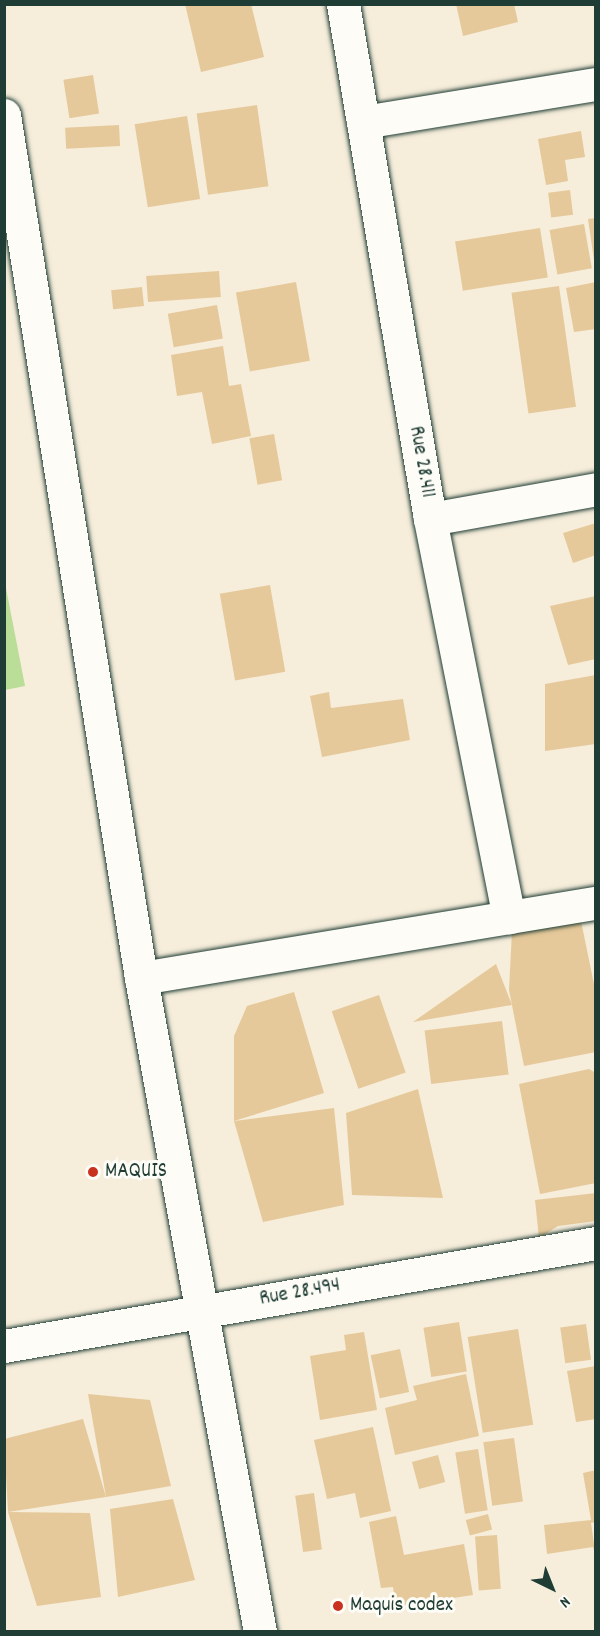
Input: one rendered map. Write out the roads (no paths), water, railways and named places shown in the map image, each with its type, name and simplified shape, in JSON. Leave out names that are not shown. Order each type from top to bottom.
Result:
[{"type":"street","name":"Rue 28.411","points":[[344,4],[430,519],[509,917]]},
{"type":"street","points":[[363,122],[596,84]]},
{"type":"street","points":[[4,115],[11,188],[197,1311],[260,1632]]},
{"type":"street","points":[[430,519],[596,489]]},
{"type":"street","points":[[141,978],[596,903]]},
{"type":"street","name":"Rue 28.494","points":[[4,1346],[596,1243]]},
{"type":"place","name":"MAQUIS","points":[[93,1172]]},
{"type":"place","name":"Maquis codex","points":[[338,1606]]}]
